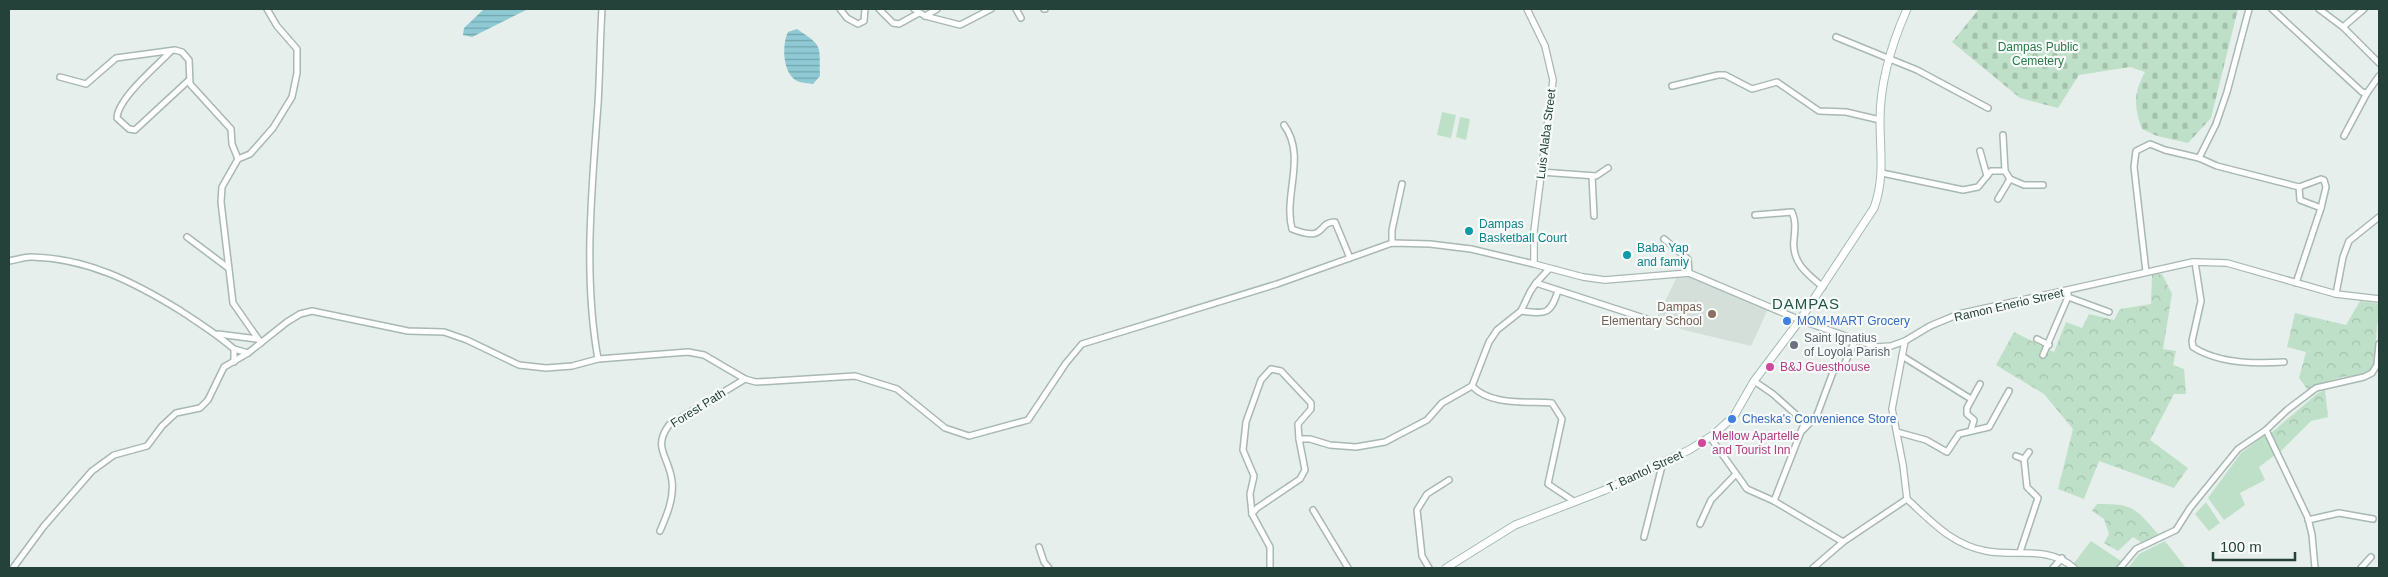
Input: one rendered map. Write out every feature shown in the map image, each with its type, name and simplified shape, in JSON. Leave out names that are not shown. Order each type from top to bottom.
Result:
[{"type":"main road","name":"T. Bantol Street","points":[[1446,568],[1515,525],[1575,502],[1690,450],[1710,437],[1734,416],[1754,381],[1800,320],[1874,208],[1879,193],[1882,172],[1880,120],[1882,95],[1890,58],[1907,9]]},
{"type":"street","points":[[259,341],[232,304],[221,202],[222,187],[238,159],[250,154],[273,128],[292,97],[297,73],[297,49],[277,26],[267,9]]},
{"type":"street","points":[[598,359],[593,330],[590,200],[598,103],[602,9]]},
{"type":"street","points":[[841,9],[847,18],[858,24],[864,21],[865,9]]},
{"type":"street","points":[[879,9],[893,23],[899,24],[916,11],[925,16],[960,24],[991,9]]},
{"type":"street","points":[[925,16],[937,9]]},
{"type":"street","points":[[1016,9],[1021,18]]},
{"type":"street","name":"Luis Alaba Street","points":[[1527,9],[1544,46],[1553,80],[1534,231],[1534,264]]},
{"type":"street","points":[[2199,158],[2216,124],[2227,92],[2249,9]]},
{"type":"street","points":[[2272,9],[2362,92],[2367,93]]},
{"type":"street","points":[[2319,9],[2342,27],[2379,63]]},
{"type":"street","points":[[2342,27],[2364,9]]},
{"type":"street","points":[[1836,37],[1890,58],[1988,108]]},
{"type":"street","points":[[60,77],[86,84],[116,58],[171,51],[182,52],[189,60],[191,68],[190,84],[231,129],[232,144],[238,159]]},
{"type":"street","points":[[171,51],[126,99],[118,109],[117,118],[129,129],[135,130],[189,80]]},
{"type":"street","points":[[1672,86],[1725,75],[1752,89],[1777,82],[1819,111],[1846,112],[1880,120]]},
{"type":"street","points":[[2344,136],[2367,93],[2379,76]]},
{"type":"street","points":[[1284,125],[1294,148],[1294,172],[1291,194],[1292,229],[1314,235],[1318,234],[1328,223],[1335,222],[1350,258]]},
{"type":"street","points":[[2003,135],[2005,171],[2010,179],[2024,186],[2043,185]]},
{"type":"street","points":[[2146,272],[2134,167],[2136,151],[2150,144],[2165,150],[2199,158],[2217,166],[2299,187],[2321,179],[2324,180],[2326,187],[2321,208],[2296,283]]},
{"type":"street","points":[[1980,151],[1987,176]]},
{"type":"street","points":[[1542,172],[1599,176],[1608,168]]},
{"type":"street","points":[[1882,172],[1963,190],[1978,187],[1991,171],[2005,171]]},
{"type":"street","points":[[1592,176],[1594,216]]},
{"type":"street","points":[[1998,199],[2010,179]]},
{"type":"street","points":[[1392,243],[1392,230],[1402,184]]},
{"type":"street","points":[[2299,187],[2300,200],[2321,208]]},
{"type":"street","points":[[1754,215],[1792,212],[1795,219],[1793,250],[1799,266],[1823,286]]},
{"type":"street","points":[[2336,294],[2343,257],[2349,241],[2379,217]]},
{"type":"street","points":[[187,237],[227,267]]},
{"type":"street","points":[[1664,239],[1688,259],[1689,273]]},
{"type":"street","points":[[13,568],[44,526],[92,471],[114,455],[147,446],[162,426],[176,413],[200,408],[208,400],[224,367],[248,353],[259,341],[287,322],[300,314],[312,311],[408,331],[444,332],[467,340],[519,365],[546,368],[572,366],[598,359],[688,352],[704,355],[718,361],[745,379],[769,382],[855,376],[897,389],[945,428],[969,436],[1028,420],[1066,363],[1082,344],[1277,284],[1392,243],[1430,244],[1471,249],[1534,264]]},
{"type":"street","points":[[9,261],[30,256],[73,262],[111,272],[150,292],[217,334],[234,349],[248,353]]},
{"type":"street","points":[[2195,262],[2201,301],[2192,341],[2193,347],[2210,355],[2228,358],[2261,363],[2284,362]]},
{"type":"street","name":"Ramon Enerio Street","points":[[1534,264],[1583,277],[1605,280],[1689,273],[1800,320],[1877,348],[1905,341],[1930,326],[1959,314],[2068,294],[2146,272],[2195,262],[2227,263],[2336,294],[2379,299]]},
{"type":"street","points":[[1299,439],[1310,439],[1330,445],[1356,447],[1385,442],[1427,420],[1442,403],[1472,386],[1483,354],[1497,330],[1522,311],[1536,283],[1549,269]]},
{"type":"street","points":[[1536,283],[1650,320]]},
{"type":"street","points":[[1522,311],[1548,312],[1558,291]]},
{"type":"street","points":[[2043,355],[2049,345],[2068,294],[2110,312]]},
{"type":"street","points":[[217,334],[259,341]]},
{"type":"street","points":[[2037,339],[2049,345]]},
{"type":"street","points":[[1774,501],[1803,430],[1817,415],[1833,372],[1844,365],[1855,341]]},
{"type":"street","points":[[1905,341],[1892,409],[1898,432],[1907,499],[1951,539],[1986,551],[2020,552],[2062,558],[2074,568]]},
{"type":"street","points":[[2120,568],[2136,550],[2176,530],[2190,508],[2238,449],[2266,430],[2316,388],[2364,377],[2372,373],[2377,365],[2379,344]]},
{"type":"street","points":[[234,349],[234,362]]},
{"type":"street","points":[[1902,356],[1971,399]]},
{"type":"street","points":[[1252,514],[1257,508],[1300,479],[1305,470],[1298,424],[1311,409],[1311,403],[1281,371],[1270,369],[1261,380],[1246,422],[1243,450],[1254,476],[1250,494],[1252,514],[1270,547],[1270,568]]},
{"type":"street","name":"Forest Path","points":[[660,531],[672,491],[669,469],[660,443],[663,434],[669,425],[745,379]]},
{"type":"street","points":[[1754,381],[1773,394],[1802,420],[1803,430]]},
{"type":"street","points":[[1971,430],[1974,420],[1966,412],[1980,384]]},
{"type":"street","points":[[1472,386],[1477,392],[1494,400],[1552,403],[1562,418],[1548,484],[1575,502]]},
{"type":"street","points":[[1898,432],[1926,440],[1946,452],[1959,434],[1989,427],[2009,390]]},
{"type":"street","points":[[2266,430],[2308,520],[2312,535],[2315,568]]},
{"type":"street","points":[[1710,437],[1747,489],[1774,501],[1843,542]]},
{"type":"street","points":[[2020,552],[2038,498],[2027,487],[2024,459],[2030,452]]},
{"type":"street","points":[[2016,456],[2024,459]]},
{"type":"street","points":[[1644,537],[1663,462]]},
{"type":"street","points":[[1700,524],[1711,500],[1736,474]]},
{"type":"street","points":[[1429,568],[1422,556],[1417,510],[1427,494],[1448,480]]},
{"type":"street","points":[[1813,568],[1843,542],[1907,499]]},
{"type":"street","points":[[1313,510],[1348,568]]},
{"type":"street","points":[[2308,520],[2339,513],[2373,519]]},
{"type":"street","points":[[1039,547],[1044,562],[1049,568]]},
{"type":"street","points":[[2361,568],[2371,557]]},
{"type":"street","points":[[2053,568],[2062,558]]},
{"type":"shaded area","name":"Dampas Elementary School","points":[[1686,276],[1768,309],[1751,346],[1684,330],[1656,319],[1677,277]]},
{"type":"green space","name":"Dampas Public Cemetery","points":[[1979,9],[2238,9],[2211,118],[2188,143],[2157,136],[2142,129],[2137,113],[2136,100],[2138,87],[2145,72],[2130,67],[2079,75],[2058,108],[2020,98],[1952,42]]},
{"type":"green space","points":[[1442,112],[1456,115],[1451,138],[1437,135]]},
{"type":"green space","points":[[1460,117],[1470,119],[1466,140],[1456,137]]},
{"type":"green space","points":[[2162,274],[2172,294],[2163,349],[2176,351],[2173,365],[2184,369],[2186,394],[2174,394],[2150,440],[2188,468],[2174,488],[2099,461],[2084,499],[2058,489],[2073,429],[2044,394],[1996,365],[2014,332],[2054,352],[2066,322],[2082,328],[2089,314],[2114,320],[2120,309],[2151,304],[2152,275]]},
{"type":"green space","points":[[2360,301],[2379,304],[2374,362],[2370,371],[2363,375],[2342,377],[2315,385],[2308,390],[2299,378],[2306,352],[2287,347],[2295,313],[2346,325]]},
{"type":"green space","points":[[2325,390],[2328,417],[2311,421],[2280,452],[2271,433],[2318,393]]},
{"type":"green space","points":[[2265,435],[2275,455],[2259,467],[2265,480],[2240,493],[2245,505],[2224,520],[2208,498],[2241,453]]},
{"type":"green space","points":[[2206,502],[2220,523],[2209,531],[2195,514]]},
{"type":"green space","points":[[2097,504],[2126,506],[2144,518],[2158,534],[2142,543],[2133,537],[2118,551],[2104,543],[2109,534],[2104,519],[2092,511]]},
{"type":"green space","points":[[2091,541],[2121,561],[2115,568],[2080,568],[2074,563]]},
{"type":"green space","points":[[2165,541],[2186,568],[2128,568],[2139,554]]},
{"type":"water","points":[[484,9],[528,9],[472,37],[463,35],[464,28]]},
{"type":"water","points":[[797,29],[812,40],[818,48],[820,76],[813,84],[797,81],[788,72],[784,51],[786,37],[788,32]]},
{"type":"place","name":"Dampas Basketball Court","points":[[1469,231]]},
{"type":"place","name":"Baba Yap and famiy","points":[[1627,255]]},
{"type":"place","name":"Dampas Elementary School","points":[[1712,314]]},
{"type":"place","name":"MOM-MART Grocery","points":[[1787,321]]},
{"type":"place","name":"Saint Ignatius of Loyola Parish","points":[[1794,345]]},
{"type":"place","name":"B&J Guesthouse","points":[[1770,367]]},
{"type":"place","name":"Cheska's Convenience Store","points":[[1732,419]]},
{"type":"place","name":"Mellow Apartelle and Tourist Inn","points":[[1702,443]]},
{"type":"district","name":"DAMPAS","points":[[1806,304]]}]
